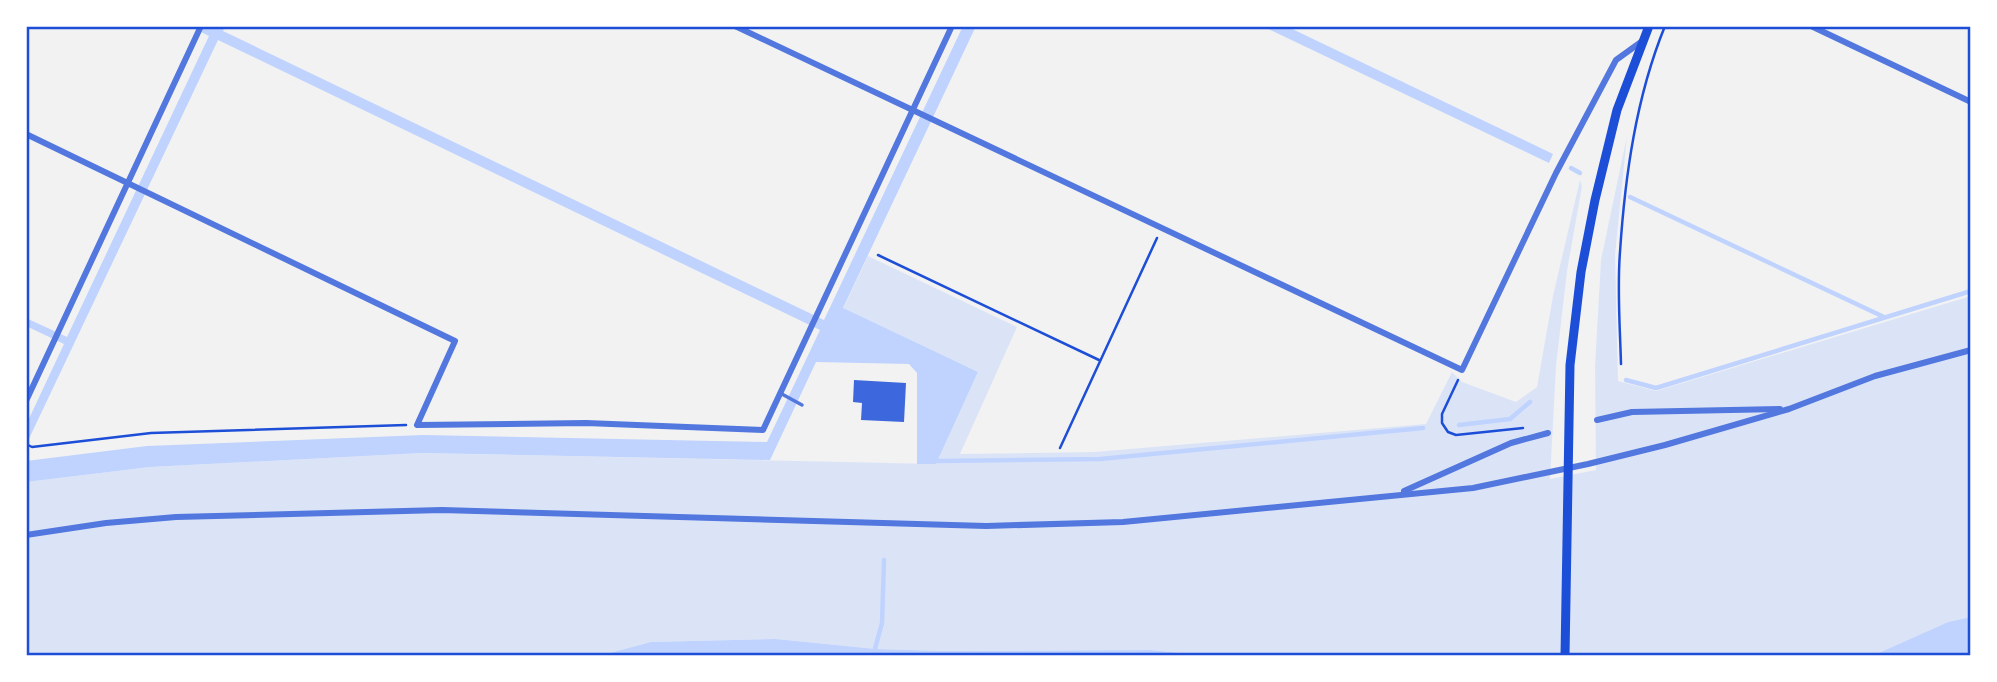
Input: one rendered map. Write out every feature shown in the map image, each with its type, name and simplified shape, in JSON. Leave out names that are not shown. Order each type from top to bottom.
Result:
[{"type":"main road","points":[[1565,656],[1570,365],[1581,272],[1595,200],[1618,110],[1649,26]]},
{"type":"street","points":[[26,401],[130,184],[201,26]]},
{"type":"street","points":[[735,26],[1462,370],[1556,173],[1616,60],[1643,41]]},
{"type":"street","points":[[26,134],[456,341],[417,425],[586,423],[763,430],[953,26]]},
{"type":"street","points":[[1811,26],[1971,102]]},
{"type":"street","points":[[26,535],[106,523],[176,517],[442,510],[1000,526],[1123,522],[1473,488],[1665,445],[1789,409],[1875,376],[1971,350]]},
{"type":"street","points":[[1597,421],[1632,412],[1789,409]]},
{"type":"street","points":[[1398,494],[1511,443],[1548,433]]},
{"type":"lane","points":[[780,394],[802,405]]},
{"type":"path","points":[[1621,364],[1619,253],[1630,155],[1641,102],[1665,26]]},
{"type":"path","points":[[1060,447],[1161,228]]},
{"type":"path","points":[[878,255],[1099,360]]},
{"type":"path","points":[[1462,370],[1442,414],[1442,422],[1448,432],[1456,435],[1526,428]]},
{"type":"path","points":[[26,444],[32,447],[151,433],[417,425]]},
{"type":"shaded area","points":[[1627,136],[1615,255],[1618,381],[1656,391],[1971,296],[1971,617],[1948,622],[1872,656],[1210,656],[1151,650],[876,649],[776,639],[651,642],[598,656],[26,656],[26,482],[150,467],[422,453],[936,464],[978,372],[843,309],[868,256],[1017,327],[960,454],[1094,452],[1426,424],[1452,372],[1462,382],[1516,402],[1537,387],[1553,296],[1580,180],[1582,186],[1567,271],[1556,366],[1550,479],[1596,470],[1595,366],[1601,260]]},
{"type":"water","points":[[189,26],[225,26],[223,31],[824,320],[963,26],[976,26],[843,308],[978,372],[936,464],[917,464],[917,373],[909,364],[816,362],[770,460],[422,453],[150,467],[26,482],[26,461],[147,446],[423,435],[767,442],[820,330],[218,40],[26,445],[26,425],[64,344],[26,326],[26,318],[67,337],[209,36]]},
{"type":"water","points":[[1262,26],[1286,26],[1553,154],[1549,163]]},
{"type":"water","points":[[1971,617],[1971,656],[1872,656],[1948,622]]},
{"type":"water","points":[[776,639],[876,649],[1151,650],[1210,656],[598,656],[651,642]]},
{"type":"building","points":[[854,380],[906,383],[904,422],[861,420],[862,403],[853,402]]},
{"type":"waterway","points":[[1571,168],[1580,173]]},
{"type":"waterway","points":[[1630,197],[1884,317]]},
{"type":"waterway","points":[[1626,380],[1656,388],[1971,291]]},
{"type":"waterway","points":[[1459,425],[1510,419],[1530,402]]},
{"type":"waterway","points":[[937,461],[1100,459],[1423,428]]},
{"type":"waterway","points":[[873,656],[882,623],[884,560]]}]
